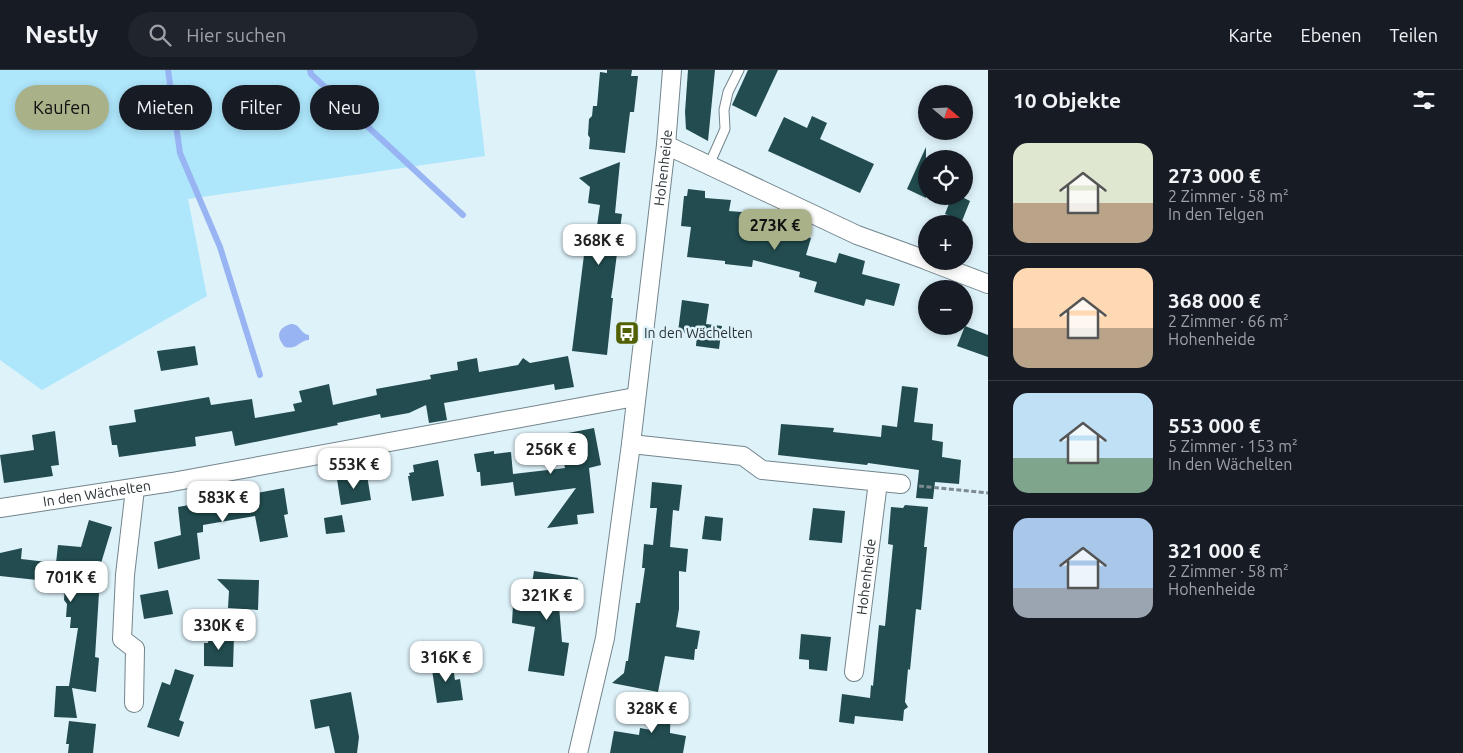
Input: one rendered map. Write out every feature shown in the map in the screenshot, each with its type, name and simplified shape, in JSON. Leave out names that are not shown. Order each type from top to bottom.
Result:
[{"type":"street","name":"Hohenheide","points":[[578,753],[605,638],[631,444],[666,145],[672,70]]},
{"type":"street","points":[[666,145],[857,235],[918,258]]},
{"type":"street","points":[[951,270],[988,284]]},
{"type":"street","name":"In den Wächelten","points":[[0,508],[135,489],[635,398]]},
{"type":"street","points":[[631,444],[742,456],[762,470],[901,484]]},
{"type":"street","name":"Hohenheide","points":[[854,672],[878,482]]},
{"type":"street","points":[[134,703],[134,649],[122,639],[125,575],[135,489]]},
{"type":"lane","points":[[709,165],[725,129],[724,110],[728,92],[739,70]]},
{"type":"path","points":[[901,484],[988,493]]},
{"type":"shaded area","points":[[0,70],[475,70],[485,156],[188,199],[207,296],[42,390],[0,360]]},
{"type":"water","points":[[294,324],[309,335],[309,340],[289,348],[285,347],[280,340],[279,333],[283,328]]},
{"type":"building","points":[[607,70],[632,70],[631,76],[638,76],[634,112],[630,112],[625,153],[589,149],[589,119],[592,116],[593,106],[597,106],[600,72],[607,73]]},
{"type":"building","points":[[688,70],[715,70],[708,141],[686,129],[685,112]]},
{"type":"building","points":[[748,70],[778,70],[756,117],[732,105]]},
{"type":"building","points":[[812,116],[827,123],[820,139],[874,164],[860,193],[768,151],[784,117],[807,128]]},
{"type":"building","points":[[620,162],[615,213],[622,214],[611,298],[613,298],[607,355],[572,351],[586,239],[595,240],[600,205],[588,203],[590,187],[579,178]]},
{"type":"building","points":[[918,165],[918,194],[907,189]]},
{"type":"building","points":[[688,189],[705,191],[705,198],[731,200],[729,211],[768,214],[767,227],[811,238],[806,255],[836,263],[839,253],[865,261],[862,274],[900,284],[894,306],[866,299],[864,306],[814,292],[817,282],[799,277],[800,272],[753,260],[752,267],[725,264],[725,261],[687,257],[691,227],[681,226],[684,196],[687,196]]},
{"type":"building","points":[[948,205],[968,205],[964,215],[945,214]]},
{"type":"building","points":[[682,300],[709,304],[706,324],[722,326],[719,349],[696,346],[697,334],[678,332]]},
{"type":"building","points":[[973,329],[988,335],[988,357],[957,346],[961,335],[973,335]]},
{"type":"building","points":[[195,346],[198,365],[161,371],[157,351]]},
{"type":"building","points":[[568,356],[574,387],[555,390],[554,384],[444,403],[447,420],[429,423],[426,405],[409,413],[381,418],[380,414],[337,423],[338,425],[235,446],[232,431],[195,437],[196,446],[119,457],[117,445],[112,445],[109,426],[136,422],[134,410],[209,397],[211,405],[252,399],[255,418],[295,411],[293,404],[302,402],[299,391],[329,384],[333,405],[377,395],[376,389],[431,379],[430,375],[458,370],[457,362],[477,358],[479,372],[518,365],[523,358],[530,363]]},
{"type":"building","points":[[902,386],[918,388],[914,422],[933,424],[932,440],[943,442],[942,457],[961,460],[959,484],[935,482],[933,499],[916,498],[919,470],[868,463],[867,465],[778,455],[781,424],[834,428],[833,432],[881,437],[882,425],[897,427]]},
{"type":"building","points":[[594,428],[601,465],[589,468],[594,513],[577,515],[578,524],[547,528],[576,488],[515,496],[513,482],[481,486],[480,472],[477,472],[474,454],[494,451],[494,454],[511,452],[513,474],[565,468],[558,435]]},
{"type":"building","points":[[55,431],[59,465],[51,466],[53,476],[4,483],[0,455],[34,450],[32,435]]},
{"type":"building","points":[[438,460],[444,496],[412,501],[408,476],[410,476],[409,473],[414,472],[413,465]]},
{"type":"building","points":[[367,475],[371,500],[341,505],[337,479]]},
{"type":"building","points":[[652,482],[682,485],[679,511],[673,510],[670,547],[688,549],[686,572],[679,571],[679,609],[676,627],[700,631],[694,660],[665,656],[658,692],[612,683],[624,673],[626,661],[628,661],[636,603],[640,603],[645,568],[642,568],[644,544],[653,545],[657,508],[650,508]]},
{"type":"building","points":[[284,488],[288,514],[284,515],[288,537],[260,542],[255,516],[203,525],[203,532],[197,533],[200,559],[158,569],[154,542],[181,535],[178,507]]},
{"type":"building","points":[[905,505],[928,507],[924,547],[927,547],[921,610],[916,609],[910,670],[908,669],[905,702],[908,707],[904,710],[903,721],[855,716],[854,724],[839,722],[842,694],[870,698],[871,685],[873,686],[879,625],[885,626],[893,545],[888,544],[891,507],[903,508]]},
{"type":"building","points":[[813,508],[845,511],[842,543],[809,540]]},
{"type":"building","points":[[342,515],[345,532],[326,534],[324,518]]},
{"type":"building","points":[[705,516],[723,518],[721,541],[702,539]]},
{"type":"building","points":[[89,520],[112,527],[92,593],[99,593],[95,657],[99,658],[96,692],[72,688],[77,718],[54,717],[56,686],[69,686],[78,628],[70,628],[71,617],[66,617],[65,583],[0,576],[0,553],[22,548],[21,559],[56,563],[58,545],[81,547]]},
{"type":"building","points":[[534,571],[578,578],[574,603],[568,602],[567,607],[559,606],[562,642],[569,643],[564,676],[528,671],[535,627],[512,623],[513,605],[528,607]]},
{"type":"building","points":[[217,579],[259,580],[258,610],[228,608],[229,591]]},
{"type":"building","points":[[168,590],[173,614],[144,619],[140,595]]},
{"type":"building","points":[[801,634],[831,637],[827,671],[809,669],[809,660],[799,659]]},
{"type":"building","points":[[209,635],[234,636],[233,667],[204,666],[204,643],[208,643]]},
{"type":"building","points":[[452,661],[455,680],[460,679],[463,700],[437,703],[431,663]]},
{"type":"building","points":[[175,669],[194,675],[179,720],[184,722],[179,737],[147,727],[162,682],[170,685]]},
{"type":"building","points":[[351,692],[359,737],[357,753],[335,753],[329,726],[315,729],[310,700]]},
{"type":"building","points":[[653,697],[671,699],[670,733],[686,736],[683,753],[610,753],[614,731],[639,735],[640,728],[651,730]]},
{"type":"building","points":[[69,721],[96,724],[93,753],[68,753],[69,744],[66,744]]},
{"type":"waterway","points":[[168,70],[180,153],[220,247],[260,375]]},
{"type":"waterway","points":[[310,70],[311,74],[463,215]]},
{"type":"place","name":"In den Wächelten","points":[[627,333]]}]
